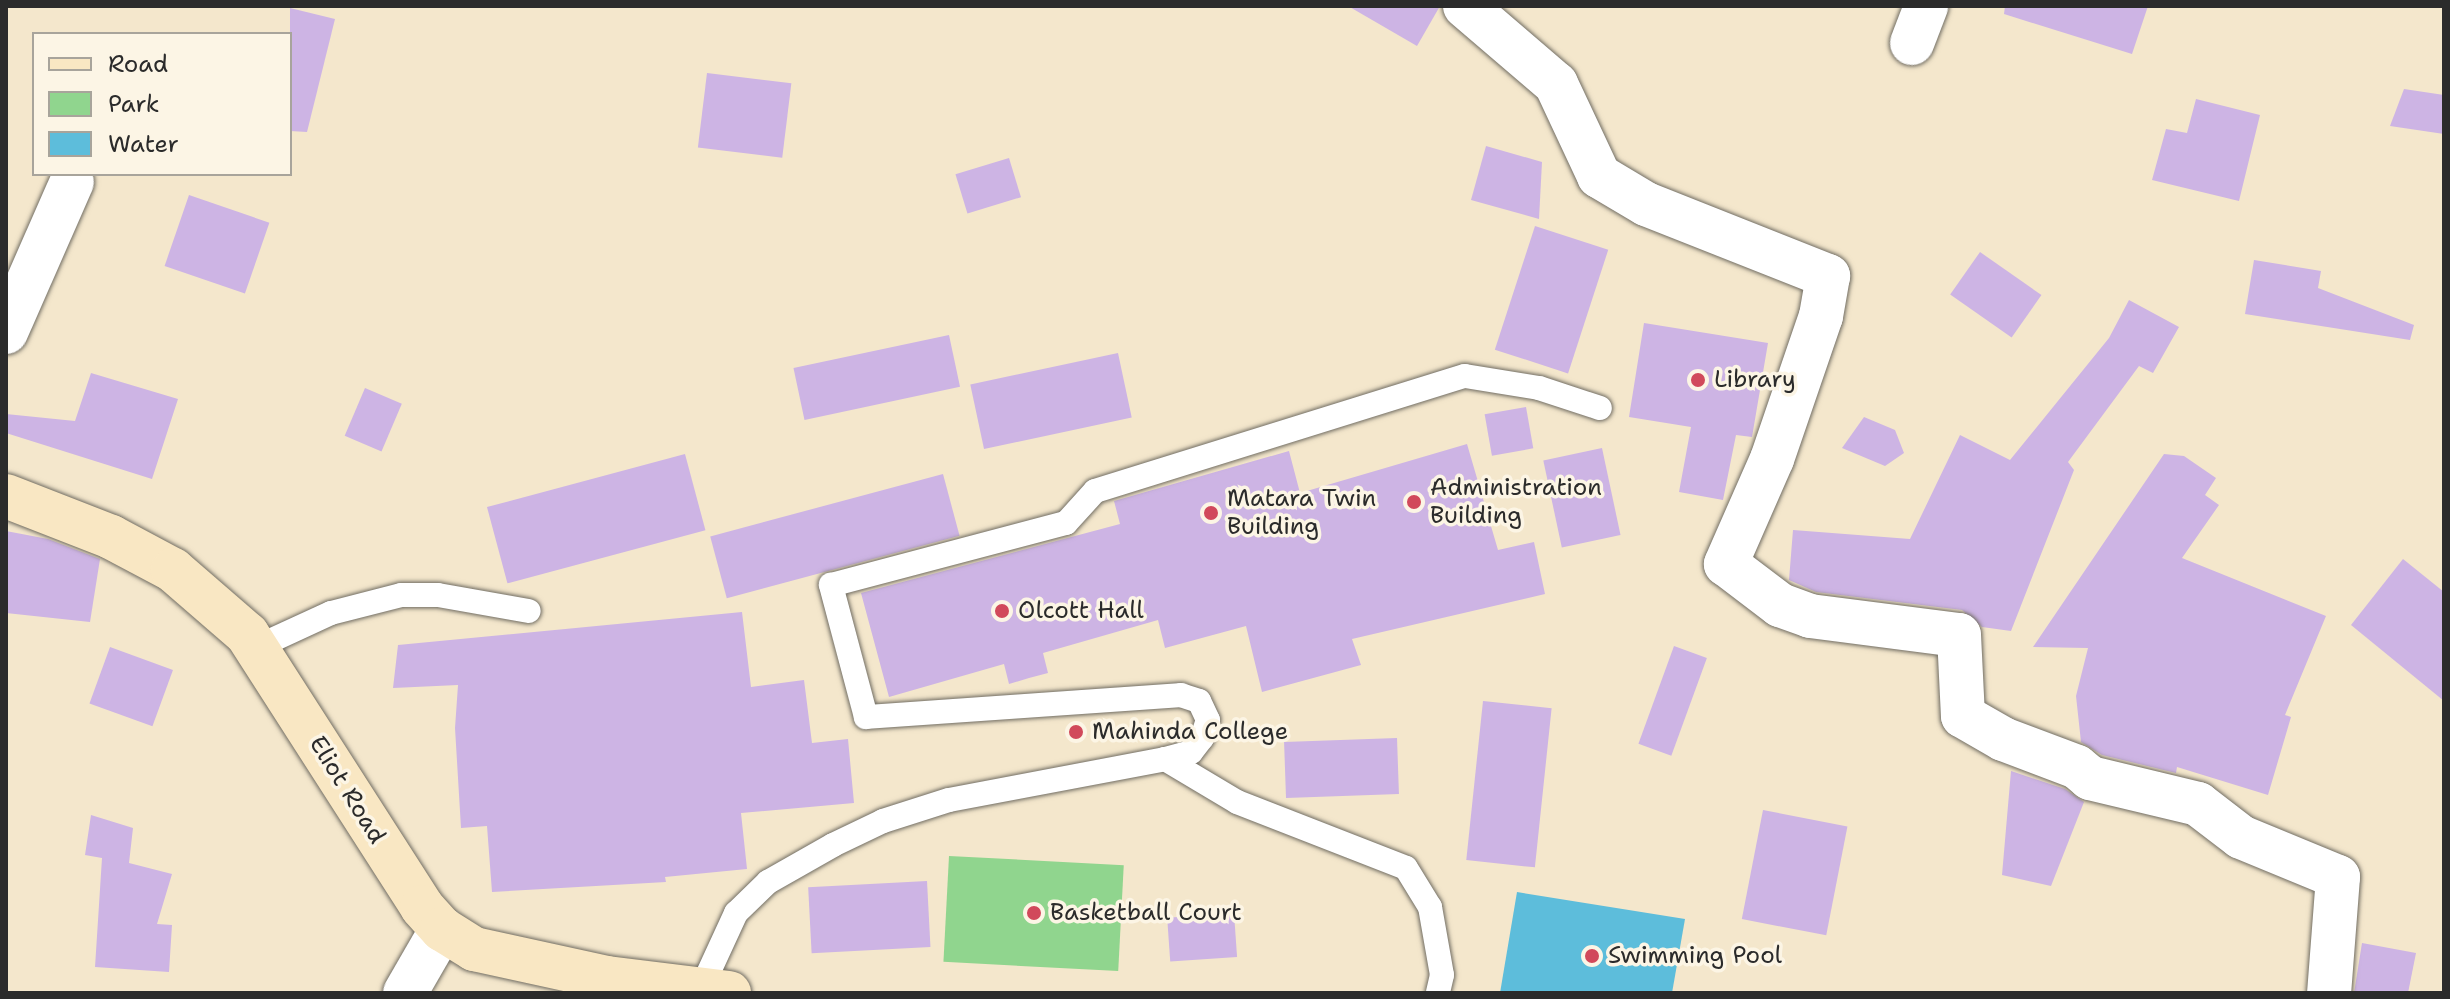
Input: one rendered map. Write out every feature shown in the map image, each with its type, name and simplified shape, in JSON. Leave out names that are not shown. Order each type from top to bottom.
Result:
[{"type":"street","points":[[1465,6],[1556,84],[1599,176],[1646,204],[1828,276],[1821,316],[1772,459],[1726,564],[1780,605],[1810,616],[1959,635],[1963,716],[2003,739],[2077,767],[2090,778],[2198,804],[2241,837],[2338,877],[2329,993]]},
{"type":"street","points":[[6,332],[72,182]]},
{"type":"street","name":"Eliot Road","points":[[6,496],[111,537],[173,570],[257,647],[422,907],[442,929],[489,952],[607,978],[715,991]]},
{"type":"street","points":[[405,993],[442,929]]},
{"type":"lane","points":[[715,991],[736,913],[768,882],[833,845],[883,821],[949,800],[1191,752],[1202,738],[1208,720],[1199,701],[1181,695],[866,717],[831,585],[1066,523],[1095,491],[1465,376],[1539,388],[1600,408]]},
{"type":"lane","points":[[257,647],[331,613],[401,595],[438,595],[529,611]]},
{"type":"lane","points":[[1165,759],[1237,802],[1406,868],[1430,907],[1442,975],[1438,993]]},
{"type":"green space","name":"Basketball Court","points":[[949,856],[1124,865],[1118,971],[943,962]]},
{"type":"water","name":"Swimming Pool","points":[[1517,892],[1685,919],[1672,993],[1500,993]]},
{"type":"building","points":[[1348,6],[1440,6],[1417,46]]},
{"type":"building","points":[[2005,6],[2148,6],[2132,54],[2004,14]]},
{"type":"building","points":[[290,8],[335,19],[307,132],[292,131]]},
{"type":"building","points":[[707,73],[791,83],[782,158],[698,147]]},
{"type":"building","points":[[2404,89],[2444,95],[2444,134],[2390,126]]},
{"type":"building","points":[[2196,99],[2260,115],[2239,201],[2152,180],[2166,129],[2187,133]]},
{"type":"building","points":[[1486,146],[1542,162],[1539,219],[1471,200]]},
{"type":"building","points":[[1009,158],[1021,197],[967,214],[955,174]]},
{"type":"building","points":[[189,195],[269,223],[245,294],[165,266]]},
{"type":"building","points":[[1535,226],[1608,250],[1568,373],[1495,350]]},
{"type":"building","points":[[1980,252],[2041,295],[2012,338],[1950,295]]},
{"type":"building","points":[[2254,260],[2321,271],[2318,288],[2414,325],[2410,340],[2245,314]]},
{"type":"building","points":[[2129,300],[2179,327],[2153,373],[2139,366],[2068,462],[2074,470],[2011,631],[1982,627],[1962,610],[1816,592],[1789,580],[1793,530],[1910,539],[1960,435],[2010,460],[2109,338]]},
{"type":"building","name":"Library","points":[[1644,323],[1768,343],[1752,437],[1736,435],[1723,500],[1679,492],[1691,427],[1629,417]]},
{"type":"building","points":[[949,335],[960,387],[804,420],[793,368]]},
{"type":"building","points":[[1118,353],[1132,418],[984,449],[970,384]]},
{"type":"building","points":[[91,373],[178,399],[152,479],[6,433],[6,414],[75,421]]},
{"type":"building","points":[[365,388],[402,404],[382,451],[345,436]]},
{"type":"building","points":[[1526,407],[1533,448],[1492,456],[1485,414]]},
{"type":"building","points":[[1864,417],[1895,430],[1904,453],[1885,466],[1842,448]]},
{"type":"building","points":[[1467,444],[1498,550],[1534,542],[1545,594],[1352,639],[1361,665],[1262,692],[1246,626],[1165,648],[1158,620],[1043,653],[1048,673],[1009,684],[1004,664],[889,697],[861,593],[1120,524],[1114,501],[1289,451],[1300,493]]},
{"type":"building","points":[[1602,448],[1621,535],[1562,548],[1543,460]]},
{"type":"building","points":[[685,454],[705,530],[507,583],[487,507]]},
{"type":"building","points":[[2164,454],[2184,456],[2216,478],[2205,495],[2219,505],[2182,558],[2326,616],[2285,715],[2291,717],[2268,795],[2177,767],[2176,773],[2102,755],[2081,742],[2076,696],[2088,648],[2033,647]]},
{"type":"building","points":[[943,474],[960,536],[727,598],[710,536]]},
{"type":"building","points":[[6,531],[48,539],[100,559],[90,622],[6,613]]},
{"type":"building","points":[[2403,559],[2444,592],[2444,701],[2351,625]]},
{"type":"building","points":[[742,612],[751,687],[804,680],[812,743],[848,739],[854,803],[741,813],[747,869],[665,877],[666,882],[492,892],[487,826],[461,828],[455,728],[458,685],[393,688],[398,645]]},
{"type":"building","points":[[1674,646],[1707,658],[1671,756],[1638,744]]},
{"type":"building","points":[[110,647],[173,670],[152,726],[89,703]]},
{"type":"building","points":[[1483,701],[1552,708],[1535,867],[1466,860]]},
{"type":"building","points":[[1397,738],[1399,794],[1286,798],[1284,742]]},
{"type":"building","points":[[2011,771],[2065,789],[2084,802],[2051,886],[2002,875]]},
{"type":"building","points":[[1763,810],[1847,826],[1826,935],[1742,919]]},
{"type":"building","points":[[91,815],[133,828],[129,863],[172,874],[157,924],[172,925],[169,972],[95,967],[102,858],[85,855]]},
{"type":"building","points":[[927,881],[930,947],[812,953],[808,887]]},
{"type":"building","points":[[1234,913],[1237,957],[1170,962],[1167,918]]},
{"type":"building","points":[[2362,943],[2416,953],[2408,993],[2354,993]]},
{"type":"place","name":"Library","points":[[1698,380]]},
{"type":"place","name":"Administration Building","points":[[1414,502]]},
{"type":"place","name":"Matara Twin Building","points":[[1211,513]]},
{"type":"place","name":"Olcott Hall","points":[[1002,611]]},
{"type":"place","name":"Mahinda College","points":[[1076,732]]},
{"type":"place","name":"Basketball Court","points":[[1034,913]]},
{"type":"place","name":"Swimming Pool","points":[[1592,956]]}]
